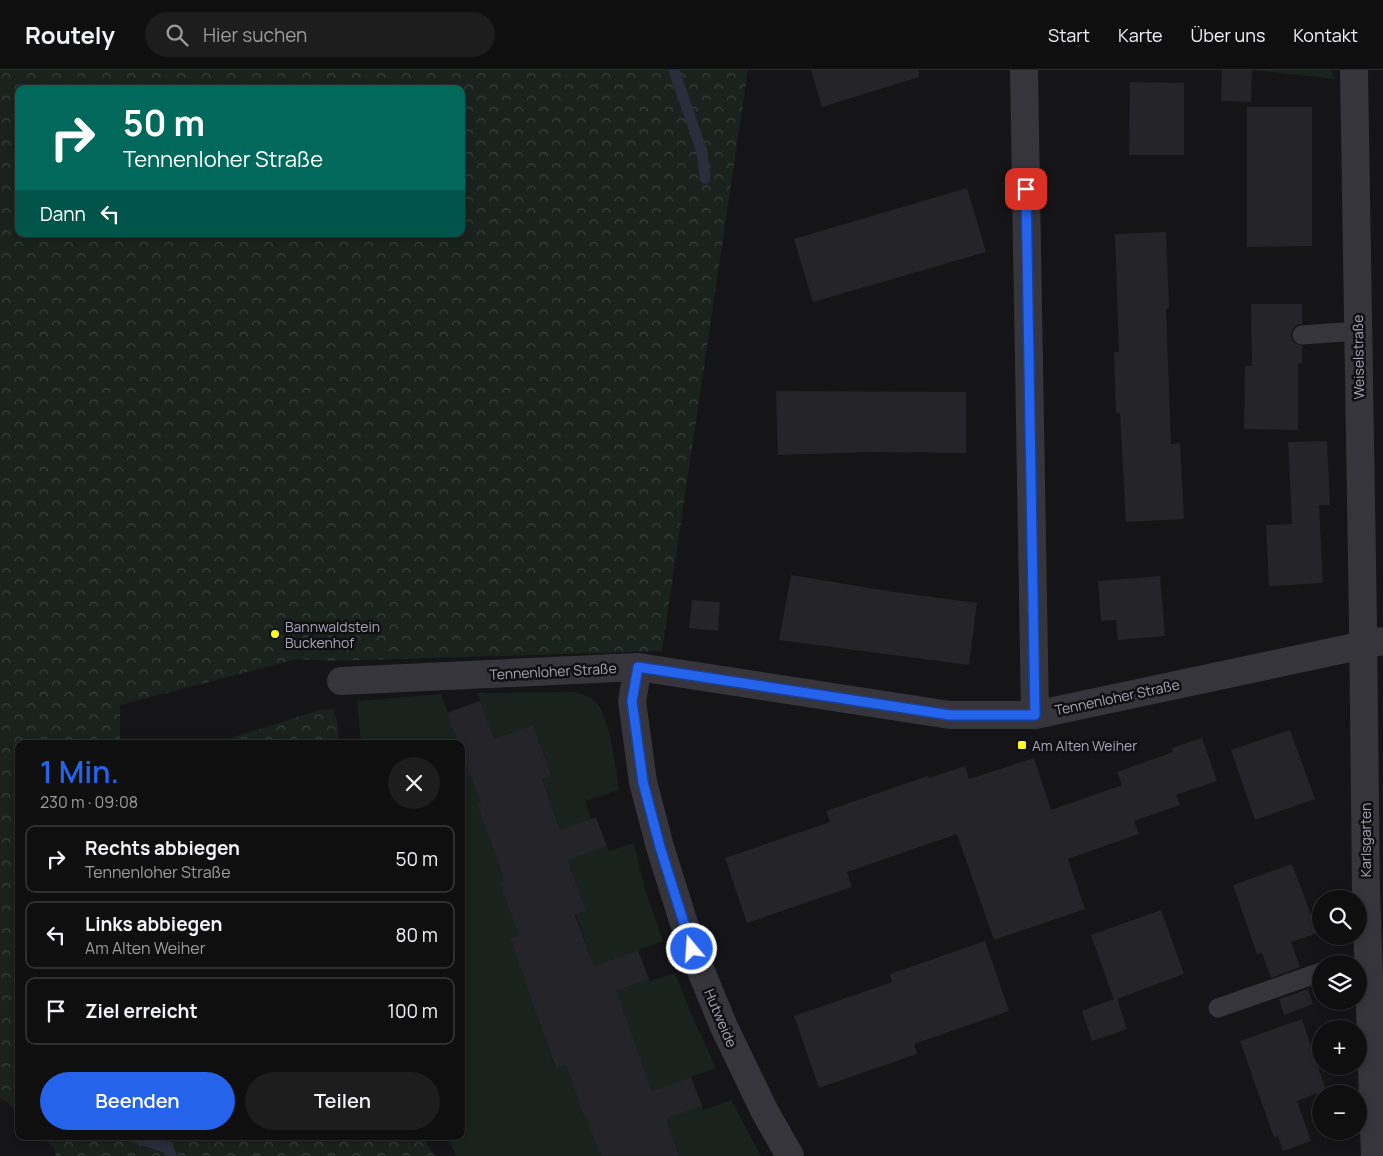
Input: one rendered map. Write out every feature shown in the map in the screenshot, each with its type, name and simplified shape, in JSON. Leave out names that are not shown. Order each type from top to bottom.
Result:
[{"type":"street","points":[[1024,70],[1035,715]]},
{"type":"street","name":"Weiselstraße","points":[[1354,70],[1358,330],[1373,643]]},
{"type":"street","name":"Tennenloher Straße","points":[[341,681],[638,667],[950,715],[1035,715],[1373,643]]},
{"type":"street","name":"Karlsgarten","points":[[1364,955],[1374,891],[1373,643]]},
{"type":"street","name":"Hutweide","points":[[638,667],[632,701],[643,782],[660,847],[692,949],[724,1027],[765,1112],[790,1156]]},
{"type":"street","name":"Karlsgarten","points":[[1366,1010],[1375,1156]]},
{"type":"lane","points":[[1302,334],[1358,330]]},
{"type":"lane","points":[[1218,1008],[1312,975]]},
{"type":"green space","points":[[0,70],[748,70],[662,651],[332,661],[298,659],[120,705],[120,738],[122,740],[15,740],[15,1110],[6,1101],[0,1099]]},
{"type":"green space","points":[[1252,70],[1331,70],[1336,79]]},
{"type":"green space","points":[[575,692],[592,699],[601,709],[612,744],[619,790],[585,801],[591,819],[578,856],[607,846],[609,851],[634,843],[645,889],[663,941],[610,960],[621,989],[649,979],[650,981],[675,973],[716,1068],[666,1086],[676,1115],[702,1106],[703,1110],[731,1100],[761,1156],[679,1156],[665,1119],[597,1144],[601,1156],[456,1156],[449,1140],[465,1140],[465,759],[486,800],[477,803],[560,830],[542,779],[552,775],[533,725],[494,739],[477,693]],"holes":[[[568,859],[586,911],[576,915],[594,966],[528,989],[510,938],[519,935],[501,883]],[[604,995],[622,1045],[634,1041],[652,1092],[584,1117],[566,1065],[555,1068],[538,1018]]]},
{"type":"green space","points":[[441,694],[458,740],[361,740],[357,701]]},
{"type":"green space","points":[[333,709],[339,740],[225,740],[319,710]]},
{"type":"green space","points":[[46,1140],[425,1140],[434,1156],[56,1156],[54,1148]]},
{"type":"building","points":[[811,70],[918,70],[919,77],[822,107]]},
{"type":"building","points":[[1222,70],[1252,70],[1251,102],[1221,101]]},
{"type":"building","points":[[1130,82],[1184,83],[1184,155],[1129,155]]},
{"type":"building","points":[[1247,107],[1312,107],[1312,246],[1247,247]]},
{"type":"building","points":[[967,188],[986,252],[813,302],[794,239]]},
{"type":"building","points":[[1166,232],[1169,308],[1166,309],[1171,444],[1180,443],[1184,519],[1126,522],[1120,413],[1116,413],[1114,352],[1119,352],[1115,234]]},
{"type":"building","points":[[1251,304],[1302,304],[1302,324],[1295,326],[1291,335],[1293,342],[1302,346],[1302,363],[1298,363],[1298,430],[1244,429],[1245,366],[1252,366]]},
{"type":"building","points":[[776,391],[966,392],[966,453],[874,452],[778,455]]},
{"type":"building","points":[[1327,441],[1330,505],[1319,505],[1323,583],[1269,586],[1266,525],[1292,524],[1288,442]]},
{"type":"building","points":[[791,575],[887,591],[977,603],[969,665],[779,640]]},
{"type":"building","points":[[1160,576],[1165,636],[1118,640],[1116,620],[1101,621],[1098,581]]},
{"type":"building","points":[[692,600],[720,602],[718,631],[689,628]]},
{"type":"building","points":[[480,701],[494,739],[533,725],[552,776],[542,779],[560,830],[596,817],[607,846],[568,860],[586,911],[575,915],[594,966],[638,950],[649,979],[616,991],[652,1091],[691,1077],[702,1106],[666,1119],[679,1156],[601,1156],[586,1116],[584,1117],[566,1065],[556,1069],[510,938],[519,935],[500,883],[505,881],[477,803],[481,802],[465,761],[465,740],[457,740],[447,713]]},
{"type":"building","points":[[1290,730],[1315,799],[1255,820],[1231,750]]},
{"type":"building","points":[[1202,738],[1217,781],[1176,795],[1180,805],[1134,821],[1139,834],[1068,859],[1085,909],[994,940],[957,834],[847,872],[852,887],[747,923],[725,858],[830,822],[826,811],[928,776],[929,778],[965,766],[969,779],[1034,758],[1051,810],[1122,785],[1117,772],[1173,752],[1172,748]]},
{"type":"building","points":[[1292,864],[1312,917],[1312,935],[1291,942],[1300,967],[1271,978],[1262,953],[1257,954],[1233,885]]},
{"type":"building","points":[[1161,910],[1184,974],[1114,1000],[1091,935]]},
{"type":"building","points":[[985,941],[1009,1011],[914,1044],[917,1054],[819,1088],[794,1016],[892,982],[890,974]]},
{"type":"building","points":[[1308,989],[1312,1004],[1284,1015],[1279,999]]},
{"type":"building","points":[[1117,998],[1127,1029],[1092,1041],[1082,1011]]},
{"type":"building","points":[[1302,1019],[1312,1049],[1312,1075],[1321,1075],[1324,1085],[1312,1085],[1312,1095],[1297,1101],[1311,1141],[1283,1151],[1278,1136],[1274,1138],[1240,1041]]},
{"type":"waterway","points":[[674,70],[702,152],[705,178]]},
{"type":"waterway","points":[[144,1140],[168,1148],[171,1156]]},
{"type":"place","name":"Bannwaldstein Buckenhof","points":[[275,634]]},
{"type":"place","name":"Am Alten Weiher","points":[[1022,745]]},
{"type":"route","points":[[692,949],[660,847],[643,782],[632,701],[638,667],[950,715],[1035,715],[1026,189]]}]
